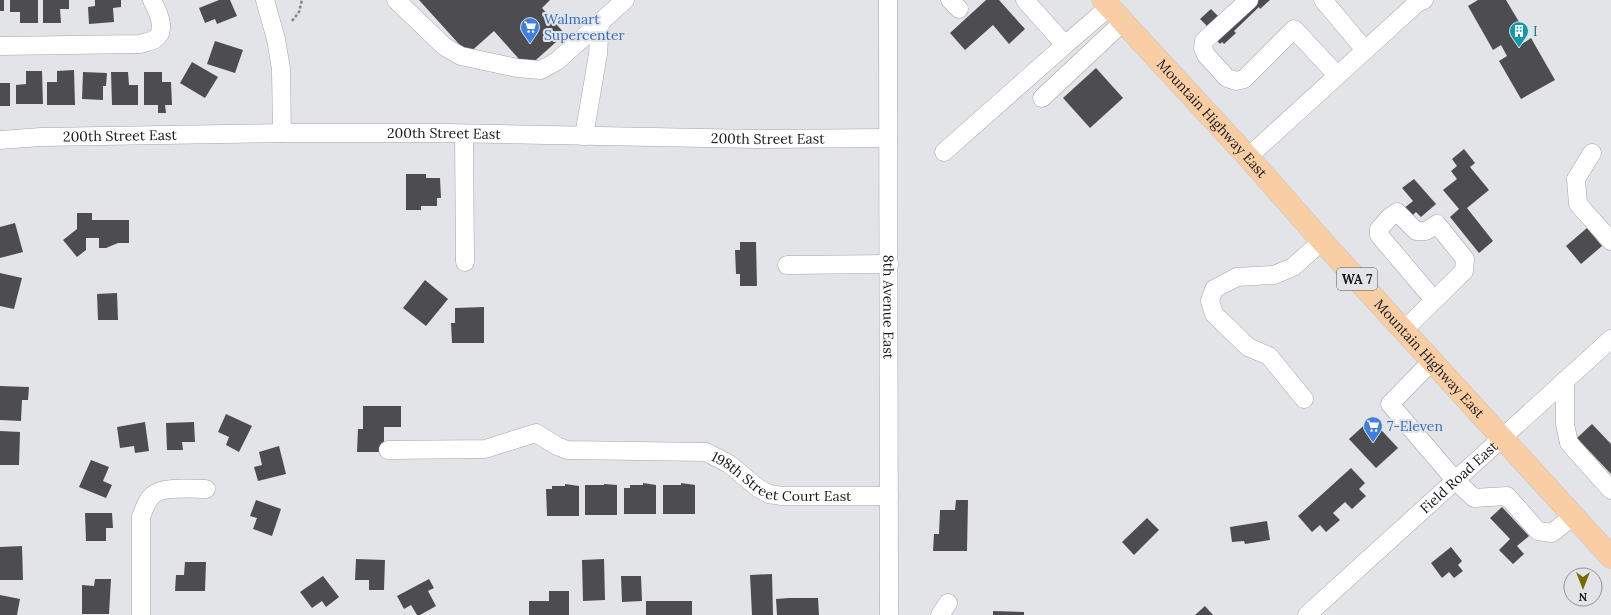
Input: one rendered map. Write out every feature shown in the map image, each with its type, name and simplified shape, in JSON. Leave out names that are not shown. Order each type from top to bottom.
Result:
[{"type":"main road","name":"Mountain Highway East","points":[[1112,10],[1248,157],[1322,241],[1610,555]]},
{"type":"street","points":[[0,46],[140,44],[156,39],[159,35],[160,21],[158,12],[152,0]]},
{"type":"street","points":[[265,0],[276,39],[281,69],[282,133]]},
{"type":"street","points":[[396,0],[445,47],[461,56],[517,68],[541,70],[557,61],[625,0]]},
{"type":"street","name":"8th Avenue East","points":[[888,0],[889,615]]},
{"type":"street","points":[[1025,0],[1065,45]]},
{"type":"street","points":[[1249,0],[1204,42],[1203,48],[1206,55],[1227,78],[1236,81],[1244,78],[1294,28],[1337,75]]},
{"type":"street","points":[[1323,0],[1365,50]]},
{"type":"street","points":[[1248,157],[1418,1]]},
{"type":"street","points":[[944,152],[1065,45],[1112,10]]},
{"type":"street","points":[[1042,98],[1112,10]]},
{"type":"street","points":[[584,136],[598,54],[600,22]]},
{"type":"street","name":"200th Street East","points":[[0,140],[282,133],[464,134],[757,139],[888,138]]},
{"type":"street","points":[[464,134],[465,262]]},
{"type":"street","points":[[1592,153],[1576,180],[1578,204],[1611,241]]},
{"type":"street","points":[[1404,330],[1434,300],[1464,270],[1466,259],[1438,224],[1426,231],[1416,231],[1397,212],[1379,228],[1379,235],[1434,300]]},
{"type":"street","points":[[1304,399],[1269,356],[1248,347],[1214,314],[1210,301],[1214,289],[1236,277],[1274,275],[1293,267],[1322,241]]},
{"type":"street","points":[[787,265],[889,264]]},
{"type":"street","name":"Field Road East","points":[[1307,615],[1565,380],[1609,344]]},
{"type":"street","points":[[1432,361],[1390,404],[1455,480],[1474,498],[1507,496],[1538,531],[1552,533],[1573,516]]},
{"type":"street","points":[[1565,380],[1565,424],[1569,443],[1611,490]]},
{"type":"street","name":"198th Street Court East","points":[[388,450],[485,449],[536,433],[566,450],[706,452],[729,464],[758,488],[769,494],[782,496],[889,496]]},
{"type":"street","points":[[141,615],[141,517],[145,505],[154,494],[163,491],[206,489]]},
{"type":"path","points":[[292,21],[299,12],[302,0]]},
{"type":"building","points":[[0,0],[4,0],[4,11],[0,11]]},
{"type":"building","points":[[10,0],[38,0],[38,23],[20,23],[20,12],[10,12]]},
{"type":"building","points":[[43,0],[69,0],[69,9],[60,9],[61,23],[43,23]]},
{"type":"building","points":[[95,0],[121,0],[121,7],[113,8],[114,22],[89,24],[88,7],[95,6]]},
{"type":"building","points":[[219,0],[230,0],[237,16],[217,24],[215,19],[205,23],[199,8]]},
{"type":"building","name":"Walmart Supercenter","points":[[419,0],[550,0],[542,8],[565,34],[527,68],[494,31],[468,54]]},
{"type":"building","points":[[986,0],[999,0],[1025,29],[1009,44],[993,25],[965,50],[950,33]]},
{"type":"building","points":[[1237,0],[1270,0],[1260,9],[1259,7],[1234,31],[1236,33],[1224,44],[1222,42],[1220,44],[1206,29],[1208,27],[1200,19],[1211,9],[1219,17]]},
{"type":"building","name":"I","points":[[1478,0],[1506,0],[1525,32],[1518,36],[1522,44],[1531,38],[1555,80],[1521,99],[1499,61],[1507,56],[1501,45],[1493,50],[1468,6]]},
{"type":"building","points":[[215,41],[243,50],[235,73],[207,64]]},
{"type":"building","points":[[192,62],[218,77],[205,98],[180,83]]},
{"type":"building","points":[[1096,68],[1123,98],[1090,128],[1063,98]]},
{"type":"building","points":[[74,70],[75,105],[47,105],[47,82],[57,82],[57,71]]},
{"type":"building","points":[[26,71],[42,71],[43,104],[16,104],[16,85],[26,84]]},
{"type":"building","points":[[83,72],[107,73],[106,86],[103,86],[103,100],[82,99]]},
{"type":"building","points":[[111,72],[128,72],[129,85],[138,85],[138,105],[112,105]]},
{"type":"building","points":[[144,72],[162,72],[162,82],[171,82],[172,105],[165,105],[166,113],[158,113],[158,105],[144,105]]},
{"type":"building","points":[[0,83],[10,83],[10,106],[0,106]]},
{"type":"building","points":[[1464,149],[1475,163],[1470,167],[1489,190],[1467,208],[1493,241],[1479,253],[1450,217],[1459,209],[1443,190],[1457,179],[1451,171],[1457,166],[1452,159]]},
{"type":"building","points":[[406,174],[426,174],[426,178],[440,178],[441,198],[437,198],[437,206],[421,206],[421,210],[406,210]]},
{"type":"building","points":[[1414,179],[1436,204],[1421,217],[1416,212],[1411,217],[1403,209],[1413,201],[1402,188]]},
{"type":"building","points":[[77,213],[92,213],[92,220],[129,220],[129,243],[118,243],[106,248],[99,248],[99,238],[86,238],[86,250],[77,257],[63,240],[77,229]]},
{"type":"building","points":[[15,223],[23,252],[0,258],[0,227]]},
{"type":"building","points":[[1587,228],[1602,246],[1581,264],[1566,246]]},
{"type":"building","points":[[740,242],[756,242],[757,286],[740,286],[740,274],[736,274],[735,250],[740,250]]},
{"type":"building","points":[[0,273],[22,278],[14,309],[0,306]]},
{"type":"building","points":[[425,280],[448,299],[426,326],[403,308]]},
{"type":"building","points":[[117,293],[118,320],[98,320],[97,294]]},
{"type":"building","points":[[484,307],[484,343],[452,343],[451,323],[455,323],[455,308]]},
{"type":"building","points":[[0,386],[29,387],[28,400],[22,400],[21,421],[0,420]]},
{"type":"building","points":[[363,406],[401,406],[401,427],[384,427],[384,452],[357,452],[358,429],[363,429]]},
{"type":"building","points":[[226,414],[252,426],[239,452],[226,445],[229,437],[218,432]]},
{"type":"building","name":"7-Eleven","points":[[1371,419],[1398,448],[1376,468],[1349,439]]},
{"type":"building","points":[[145,422],[149,451],[135,453],[134,446],[120,448],[117,427]]},
{"type":"building","points":[[194,422],[195,442],[182,442],[183,450],[167,450],[166,423]]},
{"type":"building","points":[[1592,424],[1611,444],[1611,474],[1577,438]]},
{"type":"building","points":[[0,431],[20,432],[19,465],[0,465]]},
{"type":"building","points":[[279,446],[286,474],[258,481],[254,467],[262,465],[259,452]]},
{"type":"building","points":[[91,460],[109,467],[103,481],[112,485],[106,498],[79,487]]},
{"type":"building","points":[[1351,468],[1365,483],[1359,489],[1366,496],[1352,509],[1345,502],[1333,513],[1340,520],[1326,532],[1320,525],[1312,532],[1298,516]]},
{"type":"building","points":[[643,483],[656,485],[656,514],[624,514],[624,488],[630,488],[630,485],[643,485]]},
{"type":"building","points":[[681,483],[695,485],[695,514],[663,514],[663,485],[681,485]]},
{"type":"building","points":[[565,484],[579,486],[579,516],[547,516],[546,489],[552,489],[552,486],[565,486]]},
{"type":"building","points":[[585,485],[617,485],[617,515],[585,515]]},
{"type":"building","points":[[256,500],[281,509],[272,536],[253,529],[257,518],[250,516]]},
{"type":"building","points":[[956,500],[968,500],[967,551],[933,551],[934,534],[939,534],[940,510],[955,510]]},
{"type":"building","points":[[1502,507],[1529,536],[1517,546],[1524,554],[1513,564],[1499,550],[1510,539],[1490,518]]},
{"type":"building","points":[[85,513],[112,513],[113,528],[106,528],[106,541],[86,541]]},
{"type":"building","points":[[1147,518],[1159,530],[1134,555],[1122,542]]},
{"type":"building","points":[[1267,521],[1270,540],[1245,544],[1244,541],[1232,542],[1230,527]]},
{"type":"building","points":[[22,546],[23,580],[0,580],[0,547]]},
{"type":"building","points":[[1451,547],[1462,561],[1458,565],[1463,571],[1454,578],[1449,572],[1442,578],[1431,563]]},
{"type":"building","points":[[356,559],[385,560],[384,590],[369,590],[369,580],[355,580]]},
{"type":"building","points":[[604,559],[605,600],[583,601],[582,560]]},
{"type":"building","points":[[185,562],[206,562],[205,591],[175,591],[176,575],[184,575]]},
{"type":"building","points":[[772,574],[773,615],[752,615],[750,575]]},
{"type":"building","points":[[323,576],[339,597],[326,607],[322,601],[312,608],[300,592]]},
{"type":"building","points":[[621,576],[641,576],[642,601],[622,602]]},
{"type":"building","points":[[95,579],[111,579],[109,614],[82,614],[82,585],[94,586]]},
{"type":"building","points":[[429,579],[434,588],[428,591],[436,606],[420,615],[417,615],[411,605],[404,609],[397,596]]},
{"type":"building","points":[[549,591],[569,591],[569,615],[529,615],[529,601],[549,601]]},
{"type":"building","points":[[0,595],[20,599],[17,615],[0,615]]},
{"type":"building","points":[[818,598],[819,615],[777,615],[776,599]]},
{"type":"building","points":[[646,601],[692,601],[692,615],[646,615]]},
{"type":"building","points":[[1205,606],[1213,615],[1195,615]]},
{"type":"building","points":[[993,611],[1024,612],[1024,615],[993,615]]},
{"type":"place","name":"Walmart Supercenter","points":[[530,44]]},
{"type":"place","name":"I","points":[[1519,48]]},
{"type":"place","name":"7-Eleven","points":[[1373,443]]}]
